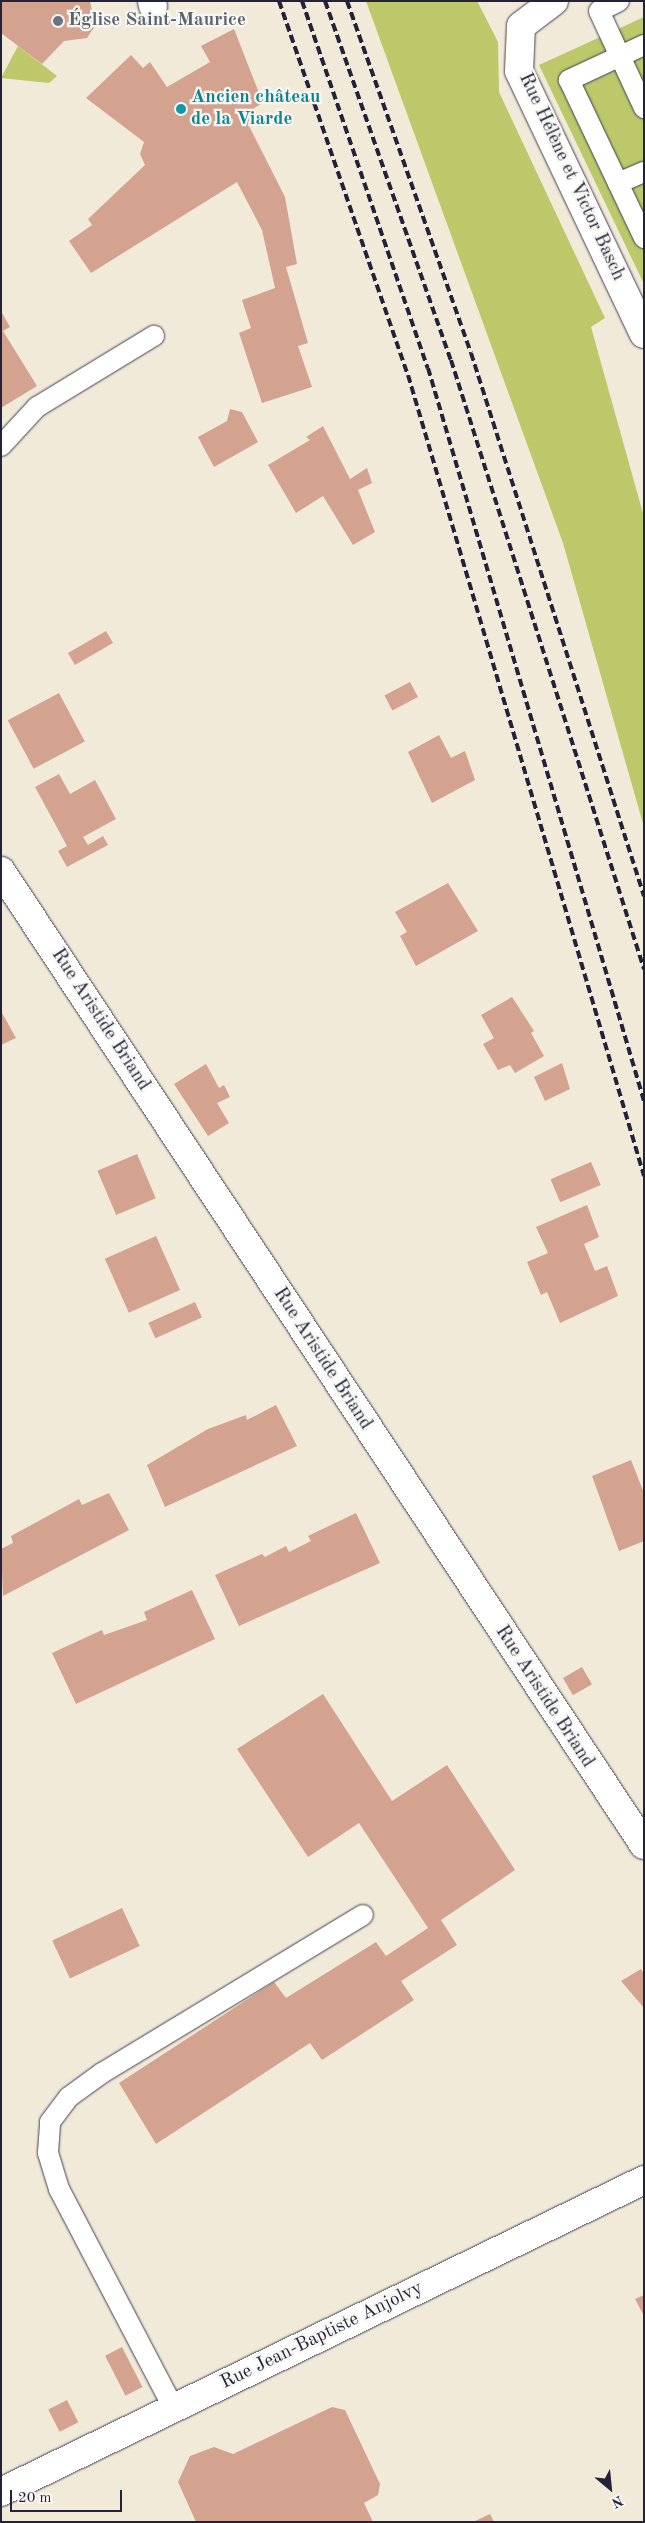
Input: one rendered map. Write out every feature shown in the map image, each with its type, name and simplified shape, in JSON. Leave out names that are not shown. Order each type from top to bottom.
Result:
[{"type":"street","name":"Rue Hélène et Victor Basch","points":[[554,1],[522,26],[519,71],[644,334]]},
{"type":"street","name":"Rue Aristide Briand","points":[[1,871],[644,1846]]},
{"type":"street","name":"Rue Jean-Baptiste Anjolvy","points":[[1,2492],[644,2180]]},
{"type":"lane","points":[[619,1],[596,6],[644,108]]},
{"type":"lane","points":[[644,45],[569,80],[644,238]]},
{"type":"lane","points":[[618,183],[644,172]]},
{"type":"lane","points":[[1,446],[36,407],[154,336]]},
{"type":"lane","points":[[173,2407],[60,2189],[48,2153],[50,2122],[69,2097],[102,2073],[363,1915]]},
{"type":"green space","points":[[366,1],[477,1],[498,42],[499,92],[605,318],[591,327],[644,517],[644,827],[563,543]]},
{"type":"green space","points":[[644,17],[644,284],[539,65]]},
{"type":"green space","points":[[18,46],[57,76],[49,83],[1,78]]},
{"type":"building","name":"Église Saint-Maurice","points":[[1,1],[90,1],[95,26],[87,38],[64,41],[42,64],[1,33]]},
{"type":"building","points":[[234,29],[263,103],[254,108],[260,121],[249,126],[285,197],[297,264],[286,267],[308,343],[298,346],[312,387],[262,403],[239,333],[251,328],[242,300],[275,288],[262,230],[237,182],[91,273],[69,241],[92,225],[88,219],[145,165],[140,154],[144,142],[86,98],[131,55],[143,68],[150,62],[167,87],[210,62],[201,46]]},
{"type":"building","points":[[1,311],[10,327],[3,331],[37,386],[1,408]]},
{"type":"building","points":[[230,409],[242,412],[258,442],[214,467],[198,437],[227,421]]},
{"type":"building","points":[[323,426],[350,479],[367,468],[372,483],[358,490],[375,532],[353,545],[323,496],[296,513],[268,465],[310,440],[306,437]]},
{"type":"building","points":[[106,631],[113,643],[75,665],[68,653]]},
{"type":"building","points":[[410,682],[418,697],[392,711],[384,696]]},
{"type":"building","points":[[59,693],[85,742],[34,769],[8,720]]},
{"type":"building","points":[[439,735],[451,758],[465,751],[475,780],[432,803],[408,752]]},
{"type":"building","points":[[59,774],[70,794],[95,780],[116,819],[83,837],[88,845],[103,836],[108,845],[67,867],[58,851],[67,846],[35,787]]},
{"type":"building","points":[[448,883],[478,931],[416,966],[400,936],[407,932],[395,912]]},
{"type":"building","points":[[512,997],[534,1031],[531,1033],[544,1056],[515,1073],[510,1065],[498,1070],[483,1044],[494,1038],[481,1015]]},
{"type":"building","points":[[1,1011],[16,1038],[1,1045]]},
{"type":"building","points":[[562,1063],[570,1089],[545,1101],[534,1077]]},
{"type":"building","points":[[206,1064],[219,1088],[224,1085],[230,1097],[217,1103],[229,1123],[208,1136],[174,1084]]},
{"type":"building","points":[[137,1154],[156,1198],[116,1215],[97,1171]]},
{"type":"building","points":[[591,1162],[601,1185],[560,1202],[550,1179]]},
{"type":"building","points":[[587,1205],[599,1237],[584,1244],[595,1271],[607,1266],[618,1296],[560,1323],[547,1292],[541,1295],[527,1262],[548,1253],[536,1227]]},
{"type":"building","points":[[156,1236],[180,1290],[129,1313],[105,1259]]},
{"type":"building","points":[[195,1302],[202,1318],[155,1338],[148,1323]]},
{"type":"building","points":[[276,1405],[297,1446],[165,1507],[147,1465],[208,1429],[246,1415],[247,1420]]},
{"type":"building","points":[[631,1460],[644,1493],[644,1541],[619,1551],[592,1476]]},
{"type":"building","points":[[109,1493],[129,1530],[3,1596],[1,1549],[13,1543],[11,1536],[79,1499],[82,1505]]},
{"type":"building","points":[[356,1513],[380,1563],[239,1626],[215,1575],[262,1554],[265,1557],[286,1546],[289,1552],[311,1541],[308,1536]]},
{"type":"building","points":[[192,1590],[215,1639],[76,1704],[52,1653],[102,1630],[104,1635],[147,1620],[144,1612]]},
{"type":"building","points":[[582,1667],[592,1684],[573,1695],[563,1678]]},
{"type":"building","points":[[323,1694],[392,1801],[447,1765],[515,1870],[441,1920],[457,1945],[401,1981],[414,2000],[322,2060],[310,2043],[156,2144],[119,2083],[274,1982],[286,1998],[376,1942],[386,1956],[428,1928],[359,1823],[308,1857],[237,1749]]},
{"type":"building","points":[[122,1908],[140,1946],[70,1979],[52,1941]]},
{"type":"building","points":[[641,1969],[644,1974],[644,2008],[621,1981]]},
{"type":"building","points":[[644,2295],[644,2316],[635,2299]]},
{"type":"building","points":[[122,2347],[142,2387],[126,2396],[105,2356]]},
{"type":"building","points":[[67,2400],[78,2422],[60,2432],[48,2410]]},
{"type":"building","points":[[332,2407],[345,2410],[380,2484],[378,2495],[364,2503],[373,2522],[196,2522],[178,2482],[190,2456],[214,2447],[233,2454]]},
{"type":"building","points":[[490,2514],[494,2522],[473,2522]]},
{"type":"railway","points":[[279,1],[408,375],[644,1176]]},
{"type":"railway","points":[[302,1],[428,368],[644,1101]]},
{"type":"railway","points":[[325,1],[451,360],[644,969]]},
{"type":"railway","points":[[347,1],[471,353],[644,896]]},
{"type":"place","name":"Église Saint-Maurice","points":[[58,21]]},
{"type":"place","name":"Ancien château de la Viarde","points":[[181,109]]}]
